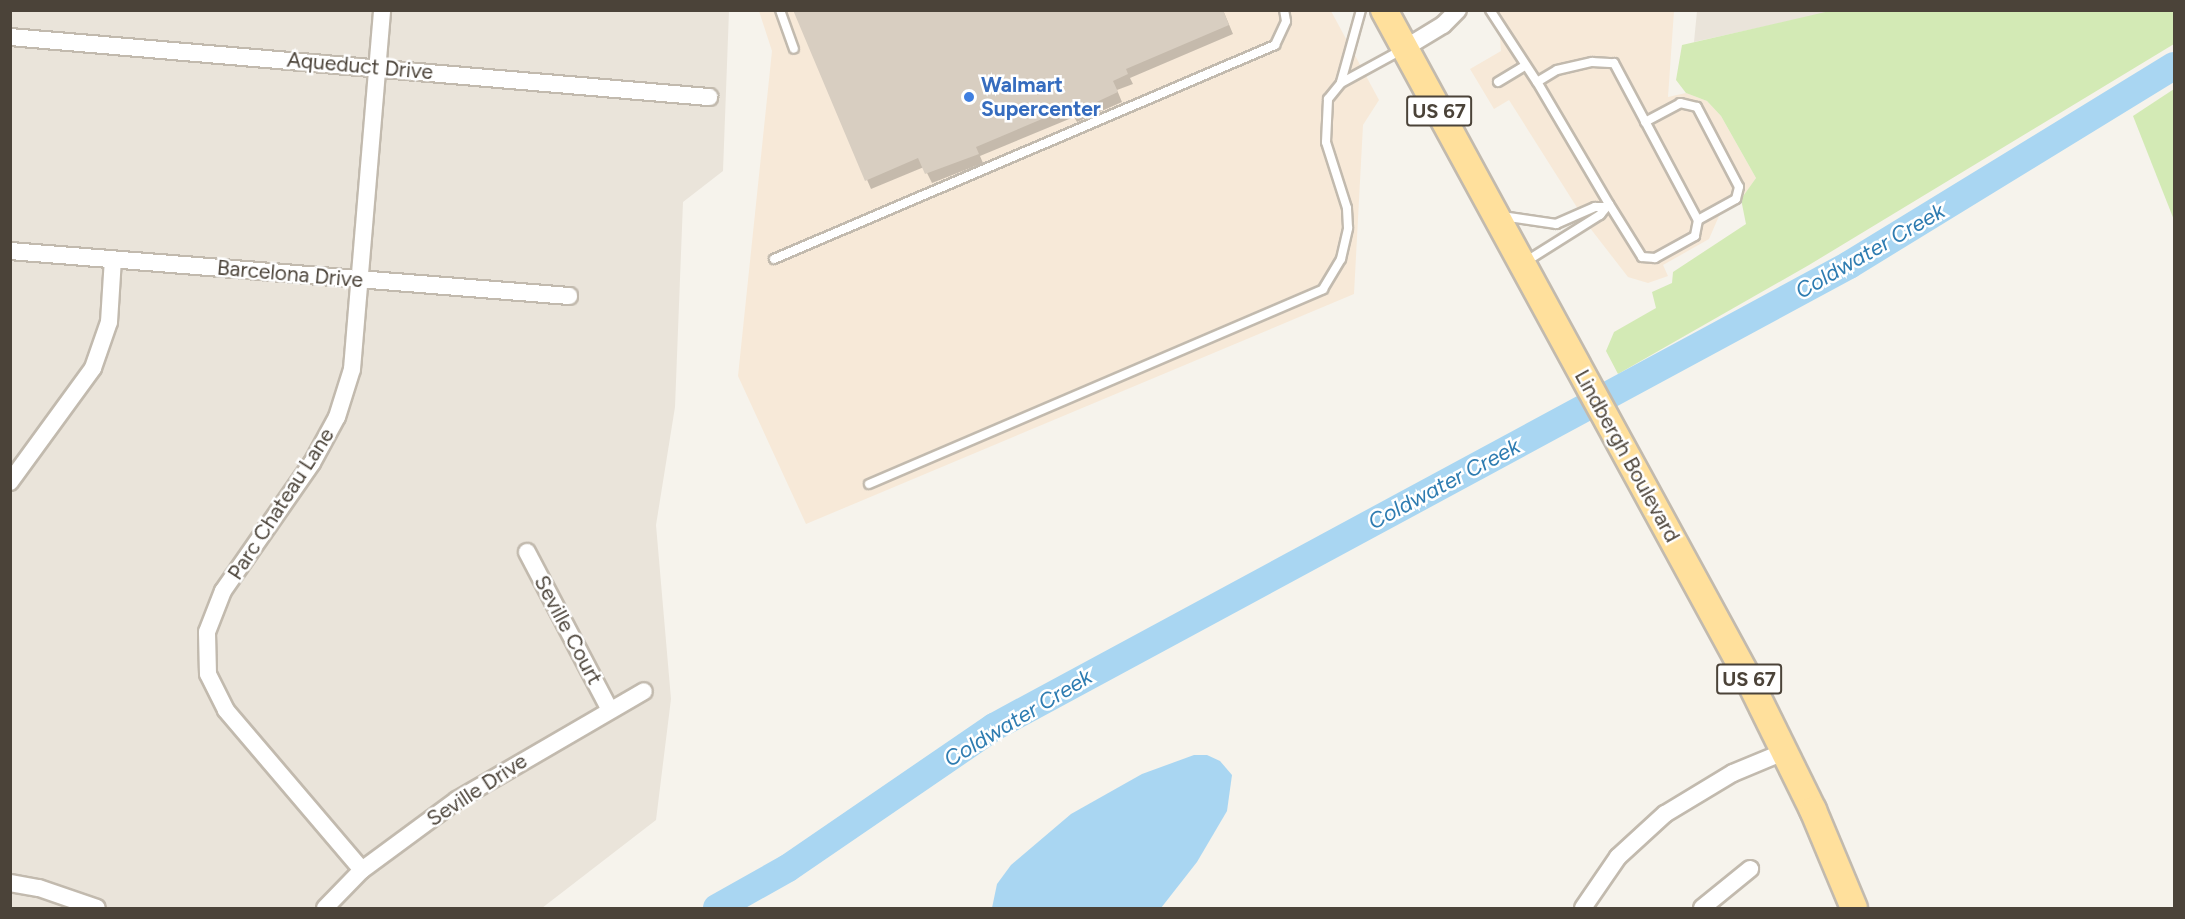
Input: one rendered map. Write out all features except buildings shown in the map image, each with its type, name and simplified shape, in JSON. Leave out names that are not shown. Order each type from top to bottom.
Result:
[{"type":"main road","name":"Lindbergh Boulevard","points":[[1384,10],[1786,751],[1854,909]]},
{"type":"street","name":"Parc Chateau Lane","points":[[362,870],[226,710],[208,675],[207,632],[223,591],[312,463],[337,417],[352,369],[382,10]]},
{"type":"street","points":[[1405,48],[1443,26],[1458,10]]},
{"type":"street","name":"Aqueduct Drive","points":[[10,38],[709,96]]},
{"type":"street","name":"Barcelona Drive","points":[[10,251],[569,296]]},
{"type":"street","points":[[10,482],[93,368],[109,322],[114,259]]},
{"type":"street","name":"Seville Court","points":[[527,552],[609,708]]},
{"type":"street","name":"Seville Drive","points":[[325,909],[362,870],[457,800],[609,708],[644,691]]},
{"type":"street","points":[[1583,909],[1618,857],[1665,814],[1733,773],[1786,751]]},
{"type":"street","points":[[1702,909],[1750,869]]},
{"type":"street","points":[[10,883],[39,888],[97,909]]},
{"type":"lane","points":[[780,10],[794,49]]},
{"type":"lane","points":[[774,259],[1275,45],[1286,21],[1284,10]]},
{"type":"lane","points":[[1341,83],[1361,10]]},
{"type":"lane","points":[[1490,10],[1537,82],[1607,205],[1642,257],[1654,258],[1695,236],[1698,220],[1614,63],[1592,62],[1557,70],[1537,82]]},
{"type":"lane","points":[[869,484],[1323,289],[1341,259],[1348,228],[1347,208],[1324,128],[1328,99],[1341,83],[1405,48]]},
{"type":"lane","points":[[1498,82],[1525,66]]},
{"type":"lane","points":[[1645,122],[1680,103],[1697,107],[1739,187],[1736,199],[1698,220]]},
{"type":"lane","points":[[1496,215],[1556,224],[1595,207],[1607,205]]},
{"type":"lane","points":[[1522,264],[1600,216],[1607,205]]},
{"type":"shaded area","points":[[10,11],[729,11],[723,171],[683,202],[675,407],[656,525],[671,699],[656,820],[542,908],[11,908]]},
{"type":"shaded area","points":[[759,11],[1331,11],[1379,100],[1363,125],[1354,294],[806,524],[738,376],[772,51]]},
{"type":"shaded area","points":[[1498,11],[1674,11],[1668,97],[1686,93],[1707,101],[1721,116],[1756,178],[1741,199],[1719,216],[1709,239],[1663,265],[1668,276],[1648,283],[1628,277],[1590,228],[1509,100],[1494,109],[1470,69],[1501,51]]},
{"type":"shaded area","points":[[1697,11],[1834,11],[1694,42]]},
{"type":"green space","points":[[1834,10],[2174,11],[2174,44],[1809,265],[1618,374],[1606,351],[1614,332],[1656,308],[1652,292],[1672,283],[1673,272],[1746,224],[1741,199],[1756,178],[1721,116],[1707,101],[1686,93],[1676,80],[1682,45]]},
{"type":"green space","points":[[2174,89],[2174,220],[2133,116]]},
{"type":"water","points":[[1194,755],[1207,755],[1220,761],[1232,775],[1227,811],[1197,862],[1161,908],[992,908],[997,884],[1011,865],[1071,814],[1142,774]]},
{"type":"waterway","name":"Coldwater Creek","points":[[717,908],[788,868],[994,727],[1849,265],[2174,66]]},
{"type":"place","name":"Walmart Supercenter","points":[[969,97]]}]
